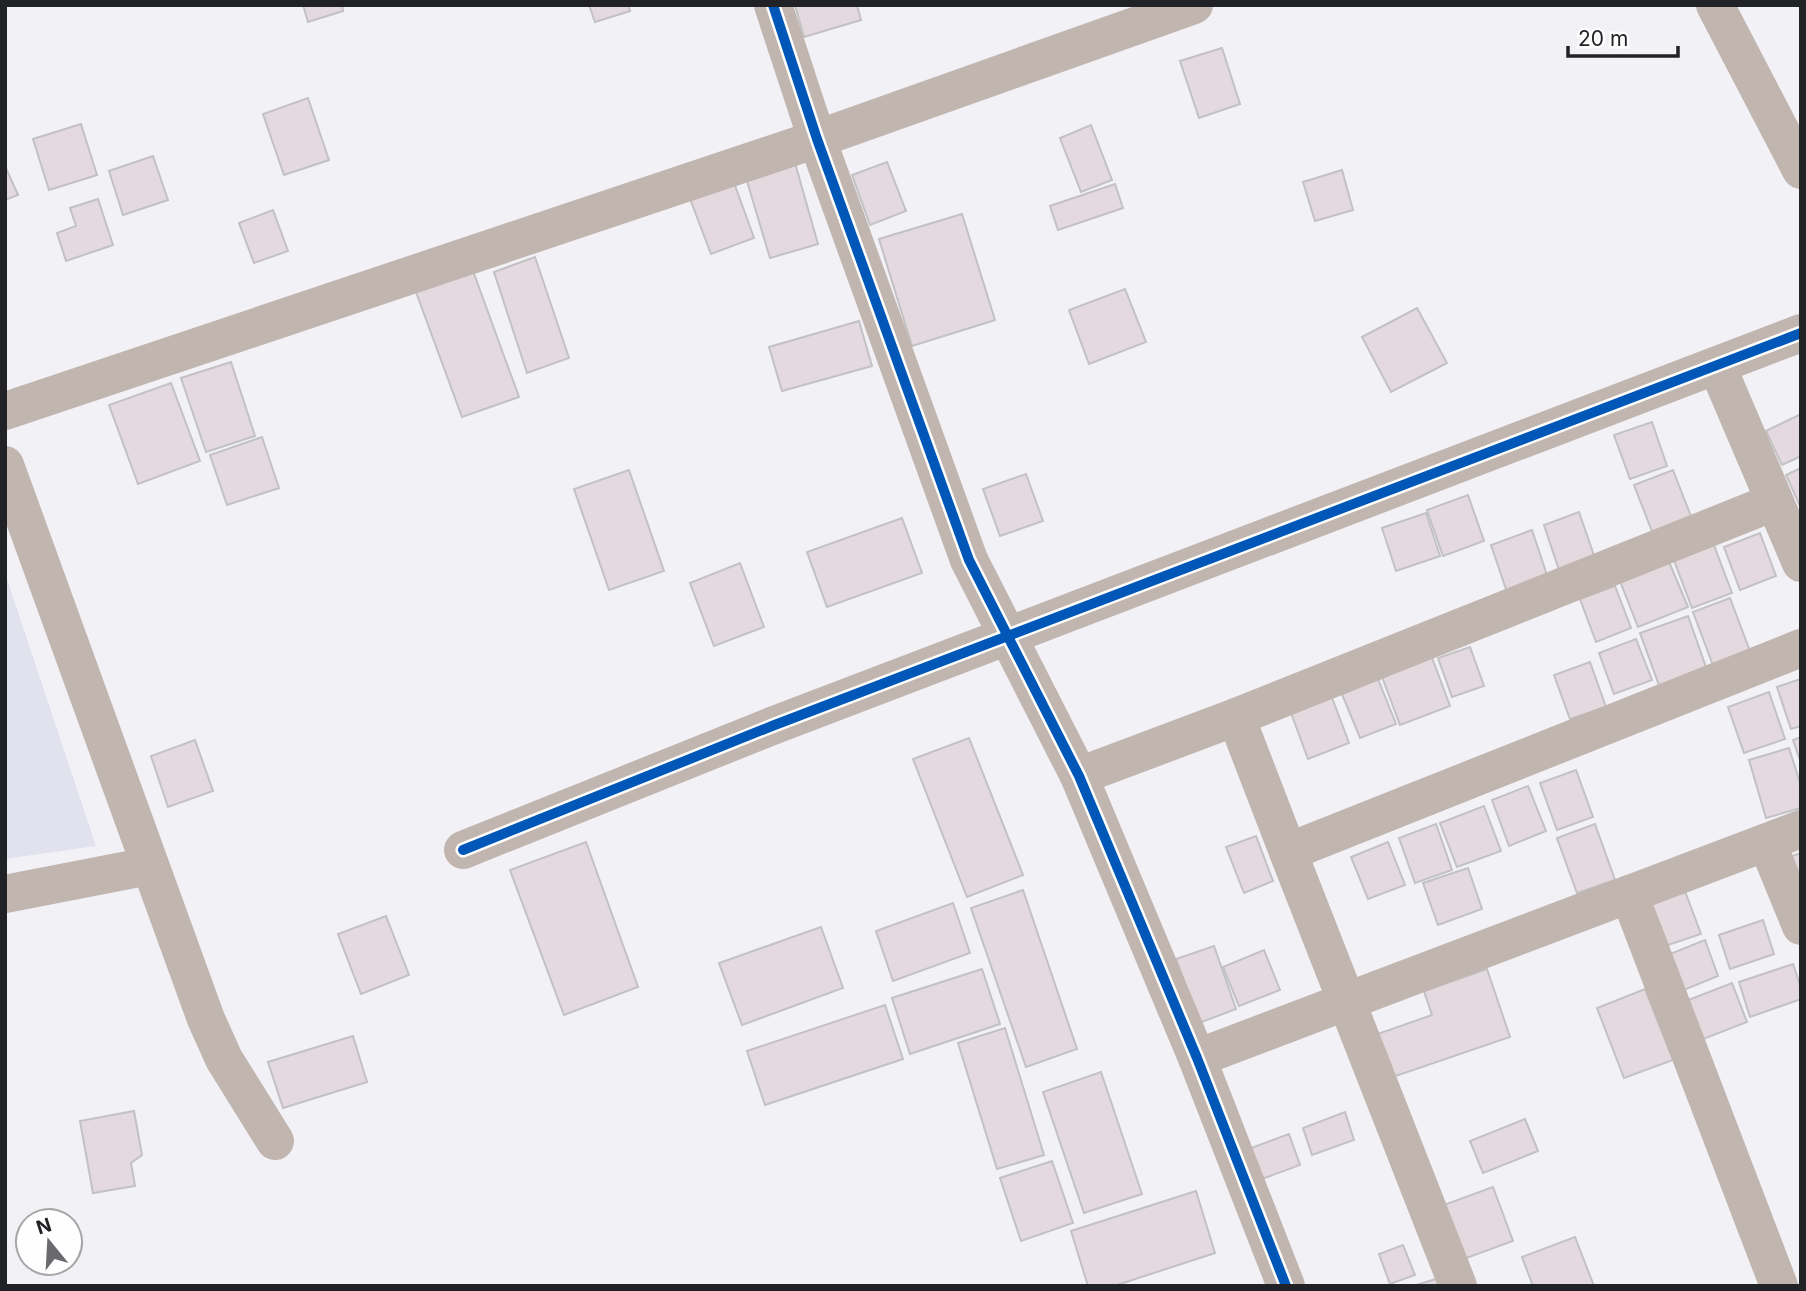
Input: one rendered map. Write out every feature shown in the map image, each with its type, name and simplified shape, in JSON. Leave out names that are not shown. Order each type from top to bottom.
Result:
[{"type":"street","points":[[773,5],[817,139],[969,560],[1079,776],[1197,1058],[1286,1286]]},
{"type":"street","points":[[5,411],[817,139],[1194,5]]},
{"type":"street","points":[[1715,5],[1801,170]]},
{"type":"street","points":[[463,850],[772,726],[1801,332]]},
{"type":"street","points":[[1717,366],[1801,563]]},
{"type":"street","points":[[5,465],[149,866],[224,1059],[275,1141]]},
{"type":"street","points":[[1079,776],[1236,717],[1774,502]]},
{"type":"street","points":[[1288,852],[1801,648]]},
{"type":"street","points":[[1236,717],[1458,1286]]},
{"type":"street","points":[[1197,1058],[1784,836],[1801,926]]},
{"type":"street","points":[[5,894],[149,866]]},
{"type":"street","points":[[1629,894],[1779,1286]]},
{"type":"shaded area","points":[[5,573],[96,846],[5,859]]},
{"type":"building","points":[[303,5],[342,5],[343,11],[308,22]]},
{"type":"building","points":[[589,5],[628,5],[630,11],[595,22]]},
{"type":"building","points":[[795,5],[857,5],[861,20],[804,37]]},
{"type":"building","points":[[1222,48],[1240,104],[1199,118],[1180,61]]},
{"type":"building","points":[[308,98],[329,160],[284,175],[263,114]]},
{"type":"building","points":[[81,124],[97,175],[49,190],[33,139]]},
{"type":"building","points":[[1091,125],[1112,180],[1081,192],[1060,138]]},
{"type":"building","points":[[153,156],[168,200],[123,215],[109,171]]},
{"type":"building","points":[[887,162],[906,211],[870,225],[852,175]]},
{"type":"building","points":[[795,163],[818,244],[770,258],[746,178]]},
{"type":"building","points":[[5,166],[18,195],[5,200]]},
{"type":"building","points":[[1342,170],[1353,210],[1315,221],[1303,182]]},
{"type":"building","points":[[733,180],[754,238],[711,254],[689,196]]},
{"type":"building","points":[[1115,184],[1123,208],[1058,230],[1050,206]]},
{"type":"building","points":[[98,199],[113,245],[66,261],[57,233],[76,226],[70,208]]},
{"type":"building","points":[[273,210],[288,251],[254,263],[239,223]]},
{"type":"building","points":[[962,214],[995,320],[912,346],[879,239]]},
{"type":"building","points":[[535,257],[569,358],[527,373],[494,272]]},
{"type":"building","points":[[473,271],[519,397],[462,417],[416,292]]},
{"type":"building","points":[[1125,289],[1146,342],[1089,364],[1069,310]]},
{"type":"building","points":[[1417,308],[1447,363],[1391,392],[1362,337]]},
{"type":"building","points":[[859,321],[872,366],[782,391],[769,347]]},
{"type":"building","points":[[231,362],[255,436],[206,452],[181,378]]},
{"type":"building","points":[[171,383],[200,461],[138,484],[109,405]]},
{"type":"building","points":[[1801,414],[1801,456],[1782,465],[1766,431]]},
{"type":"building","points":[[1652,422],[1667,466],[1630,479],[1614,435]]},
{"type":"building","points":[[262,437],[279,488],[227,505],[210,455]]},
{"type":"building","points":[[1801,468],[1801,508],[1786,475]]},
{"type":"building","points":[[629,470],[664,571],[609,590],[574,489]]},
{"type":"building","points":[[1673,470],[1692,519],[1653,534],[1634,485]]},
{"type":"building","points":[[1026,474],[1043,521],[1000,536],[983,489]]},
{"type":"building","points":[[1468,495],[1484,541],[1443,556],[1427,510]]},
{"type":"building","points":[[1579,512],[1597,564],[1561,576],[1544,525]]},
{"type":"building","points":[[1426,513],[1440,556],[1396,571],[1382,528]]},
{"type":"building","points":[[902,518],[922,573],[827,607],[807,552]]},
{"type":"building","points":[[1532,530],[1548,578],[1507,592],[1491,545]]},
{"type":"building","points":[[1760,533],[1776,576],[1740,590],[1724,547]]},
{"type":"building","points":[[1712,540],[1732,593],[1692,608],[1672,555]]},
{"type":"building","points":[[1667,557],[1688,607],[1638,627],[1618,576]]},
{"type":"building","points":[[740,563],[764,627],[714,646],[690,583]]},
{"type":"building","points":[[1615,586],[1631,628],[1596,642],[1580,599]]},
{"type":"building","points":[[1730,598],[1751,654],[1714,668],[1693,612]]},
{"type":"building","points":[[1688,616],[1707,670],[1660,688],[1640,633]]},
{"type":"building","points":[[1636,639],[1652,680],[1614,694],[1599,653]]},
{"type":"building","points":[[1470,647],[1484,686],[1452,697],[1438,658]]},
{"type":"building","points":[[1431,655],[1450,706],[1400,725],[1381,674]]},
{"type":"building","points":[[1590,662],[1606,707],[1570,719],[1554,675]]},
{"type":"building","points":[[1378,679],[1396,724],[1360,738],[1342,694]]},
{"type":"building","points":[[1801,679],[1801,726],[1791,729],[1777,687]]},
{"type":"building","points":[[1769,692],[1785,739],[1744,753],[1728,707]]},
{"type":"building","points":[[1331,695],[1349,743],[1308,759],[1290,710]]},
{"type":"building","points":[[1801,737],[1801,763],[1793,740]]},
{"type":"building","points":[[969,738],[1023,875],[967,897],[913,759]]},
{"type":"building","points":[[195,740],[213,791],[168,807],[151,756]]},
{"type":"building","points":[[1789,748],[1801,786],[1801,808],[1766,818],[1749,760]]},
{"type":"building","points":[[1576,770],[1593,817],[1557,830],[1540,783]]},
{"type":"building","points":[[1528,786],[1546,831],[1509,846],[1492,800]]},
{"type":"building","points":[[1484,806],[1501,851],[1457,867],[1440,823]]},
{"type":"building","points":[[1436,824],[1452,870],[1415,883],[1399,838]]},
{"type":"building","points":[[1595,824],[1615,880],[1577,893],[1557,838]]},
{"type":"building","points":[[1256,836],[1273,881],[1244,893],[1226,847]]},
{"type":"building","points":[[586,842],[638,987],[564,1015],[510,870]]},
{"type":"building","points":[[1388,842],[1405,885],[1368,899],[1351,857]]},
{"type":"building","points":[[1801,853],[1801,894],[1786,858]]},
{"type":"building","points":[[1468,868],[1482,909],[1438,925],[1423,883]]},
{"type":"building","points":[[1683,886],[1701,934],[1662,947],[1645,899]]},
{"type":"building","points":[[1023,890],[1077,1049],[1026,1067],[971,908]]},
{"type":"building","points":[[953,903],[970,953],[893,981],[876,931]]},
{"type":"building","points":[[386,916],[409,975],[361,994],[338,934]]},
{"type":"building","points":[[1763,920],[1774,954],[1730,969],[1719,935]]},
{"type":"building","points":[[821,927],[843,988],[742,1025],[719,963]]},
{"type":"building","points":[[1705,940],[1718,976],[1679,992],[1665,956]]},
{"type":"building","points":[[1214,946],[1236,1009],[1199,1023],[1176,959]]},
{"type":"building","points":[[1264,950],[1280,990],[1239,1006],[1223,967]]},
{"type":"building","points":[[1793,964],[1801,988],[1801,999],[1750,1017],[1739,982]]},
{"type":"building","points":[[982,969],[1000,1024],[910,1054],[892,998]]},
{"type":"building","points":[[1487,969],[1510,1037],[1384,1080],[1369,1037],[1432,1015],[1424,991]]},
{"type":"building","points":[[1732,983],[1747,1022],[1698,1041],[1683,1002]]},
{"type":"building","points":[[1645,989],[1673,1060],[1624,1078],[1597,1008]]},
{"type":"building","points":[[885,1005],[903,1059],[765,1105],[747,1051]]},
{"type":"building","points":[[1005,1028],[1044,1155],[997,1169],[958,1043]]},
{"type":"building","points":[[353,1036],[367,1082],[283,1108],[268,1062]]},
{"type":"building","points":[[1101,1072],[1142,1194],[1084,1213],[1043,1092]]},
{"type":"building","points":[[134,1111],[142,1155],[131,1163],[135,1186],[93,1193],[80,1121]]},
{"type":"building","points":[[1345,1112],[1354,1140],[1312,1155],[1303,1128]]},
{"type":"building","points":[[1525,1119],[1538,1151],[1483,1173],[1470,1141]]},
{"type":"building","points":[[1289,1134],[1300,1165],[1262,1179],[1251,1148]]},
{"type":"building","points":[[1052,1161],[1073,1223],[1021,1241],[1000,1178]]},
{"type":"building","points":[[1493,1187],[1513,1241],[1461,1260],[1441,1206]]},
{"type":"building","points":[[1196,1191],[1215,1253],[1114,1286],[1088,1286],[1071,1231]]},
{"type":"building","points":[[1575,1237],[1594,1286],[1533,1286],[1522,1257]]},
{"type":"building","points":[[1403,1245],[1415,1275],[1390,1284],[1379,1254]]},
{"type":"building","points":[[1439,1278],[1441,1286],[1413,1286]]},
{"type":"cycle path","points":[[773,5],[817,139],[969,560],[1079,776],[1197,1058],[1286,1286]]},
{"type":"cycle path","points":[[463,850],[772,726],[1801,333]]}]
